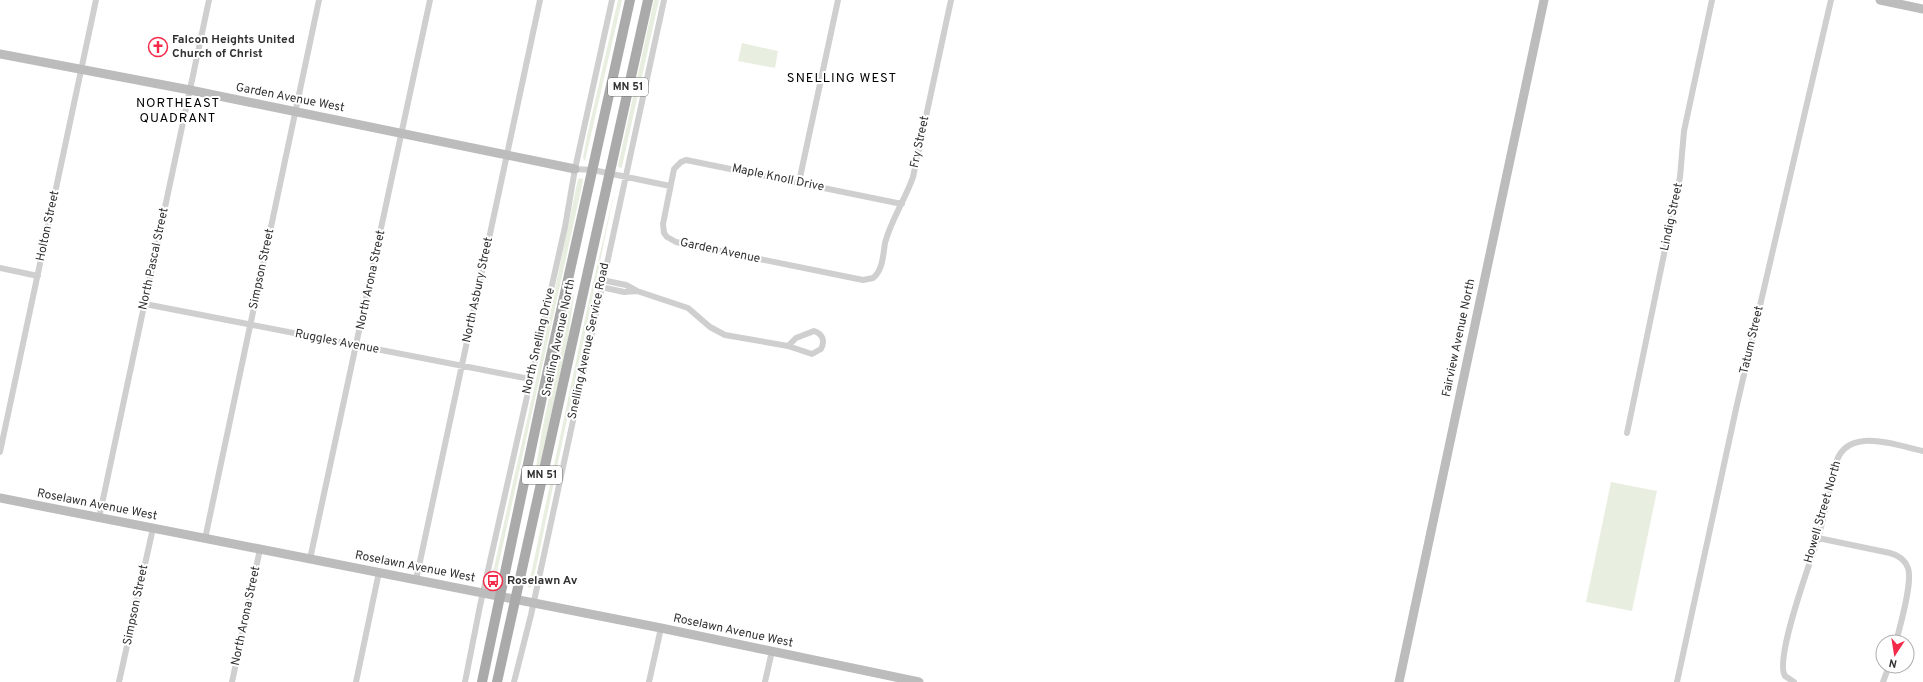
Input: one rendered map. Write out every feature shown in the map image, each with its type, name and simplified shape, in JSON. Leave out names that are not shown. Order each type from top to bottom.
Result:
[{"type":"main road","name":"Snelling Avenue North","points":[[482,682],[545,382],[630,0]]},
{"type":"main road","name":"Snelling Avenue North","points":[[498,682],[648,0]]},
{"type":"street","name":"Holton Street","points":[[0,452],[96,0]]},
{"type":"street","name":"North Pascal Street","points":[[99,518],[209,0]]},
{"type":"street","name":"Simpson Street","points":[[205,539],[319,0]]},
{"type":"street","name":"North Arona Street","points":[[310,559],[357,346],[430,0]]},
{"type":"street","name":"North Asbury Street","points":[[416,580],[540,0]]},
{"type":"street","name":"North Snelling Drive","points":[[465,682],[612,0]]},
{"type":"street","name":"Snelling Avenue Service Road","points":[[514,682],[533,603],[624,177],[664,0]]},
{"type":"street","points":[[799,182],[838,0]]},
{"type":"street","name":"Fry Street","points":[[873,278],[878,273],[889,230],[909,187],[916,164],[951,0]]},
{"type":"street","name":"Fairview Avenue North","points":[[1399,682],[1544,0]]},
{"type":"street","name":"Lindig Street","points":[[1627,433],[1680,177],[1684,131],[1712,0]]},
{"type":"street","name":"Tatum Street","points":[[1677,682],[1736,409],[1832,0]]},
{"type":"street","points":[[1880,0],[1923,9]]},
{"type":"street","name":"Garden Avenue West","points":[[0,54],[190,90],[575,169]]},
{"type":"street","name":"Maple Knoll Drive","points":[[670,186],[674,170],[681,162],[686,160],[902,204]]},
{"type":"street","points":[[575,169],[593,170],[670,186]]},
{"type":"street","name":"Garden Avenue","points":[[670,186],[663,228],[667,237],[671,240],[863,280],[873,278]]},
{"type":"street","points":[[0,268],[38,276]]},
{"type":"street","points":[[602,280],[626,285],[637,292],[688,308],[710,327],[725,335],[788,346],[812,354],[821,350],[823,340],[818,332],[814,331],[796,338],[788,346]]},
{"type":"street","points":[[601,287],[624,292],[637,292]]},
{"type":"street","name":"Ruggles Avenue","points":[[145,304],[530,379]]},
{"type":"street","name":"Howell Street North","points":[[1794,682],[1787,678],[1782,668],[1800,589],[1818,538],[1834,466],[1838,456],[1851,444],[1859,441],[1874,441],[1923,451]]},
{"type":"street","name":"Roselawn Avenue West","points":[[0,498],[661,628],[772,651],[887,679],[919,682]]},
{"type":"street","name":"Simpson Street","points":[[119,682],[153,528]]},
{"type":"street","points":[[1818,538],[1890,553],[1905,563],[1908,569],[1909,582],[1898,634]]},
{"type":"street","name":"North Arona Street","points":[[232,682],[260,549]]},
{"type":"street","points":[[356,682],[379,572]]},
{"type":"street","points":[[649,682],[661,628]]},
{"type":"street","points":[[766,682],[772,651]]},
{"type":"green space","points":[[618,0],[622,0],[585,161],[583,158],[587,136]]},
{"type":"green space","points":[[654,0],[659,0],[622,167],[620,168],[618,166]]},
{"type":"green space","points":[[742,43],[778,51],[775,68],[738,61]]},
{"type":"green space","points":[[582,178],[583,181],[495,581],[491,581],[537,375],[578,179]]},
{"type":"green space","points":[[616,185],[536,568],[531,587],[528,588],[589,300]]},
{"type":"green space","points":[[571,295],[574,295],[568,338],[538,474],[535,473],[542,430]]},
{"type":"green space","points":[[1611,482],[1657,491],[1632,611],[1586,602]]},
{"type":"place","name":"Falcon Heights United Church of Christ","points":[[158,47]]},
{"type":"place","name":"Roselawn Av","points":[[493,581]]},
{"type":"district","name":"SNELLING WEST","points":[[842,79]]},
{"type":"district","name":"NORTHEAST QUADRANT","points":[[178,112]]}]
